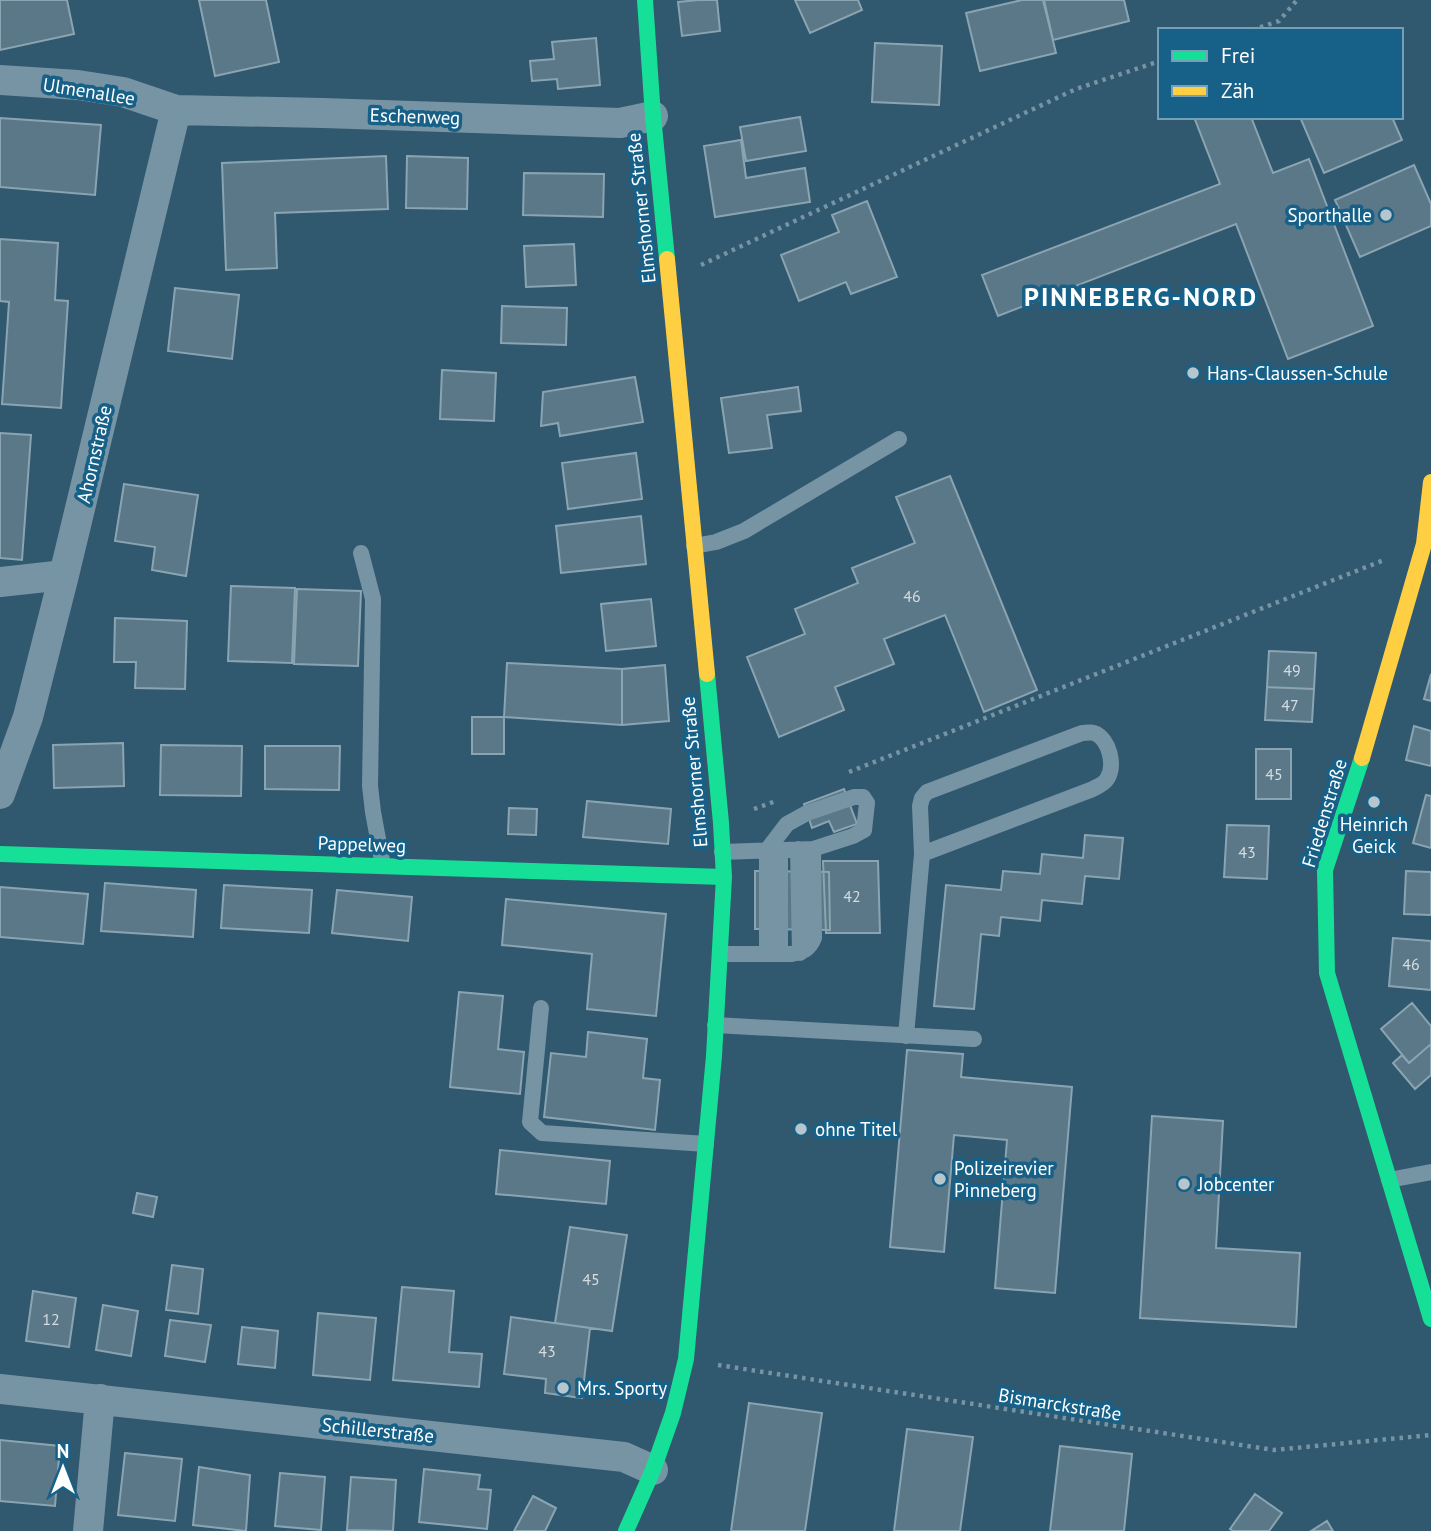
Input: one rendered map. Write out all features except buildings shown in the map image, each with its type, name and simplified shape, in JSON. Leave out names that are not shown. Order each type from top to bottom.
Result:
[{"type":"street","name":"Elmshorner Straße","points":[[626,1531],[653,1470],[673,1413],[686,1359],[706,1144],[724,877],[721,822],[653,116],[645,0]]},
{"type":"street","name":"Ulmenallee","points":[[0,80],[78,85],[123,92],[176,110]]},
{"type":"street","name":"Eschenweg","points":[[176,110],[620,122],[653,116]]},
{"type":"street","name":"Ahornstraße","points":[[0,794],[28,717],[176,110]]},
{"type":"street","name":"Friedenstraße","points":[[1431,482],[1424,544],[1354,784],[1325,870],[1326,973],[1431,1319]]},
{"type":"street","points":[[0,582],[64,575]]},
{"type":"street","name":"Pappelweg","points":[[0,854],[724,877]]},
{"type":"street","name":"Schillerstraße","points":[[0,1389],[624,1457],[653,1470]]},
{"type":"street","points":[[88,1531],[100,1399]]},
{"type":"lane","points":[[694,546],[716,542],[744,531],[899,439]]},
{"type":"lane","points":[[361,553],[373,599],[370,786],[383,866]]},
{"type":"lane","points":[[906,1036],[922,854],[922,798],[927,792],[1082,733],[1093,732],[1106,744],[1111,771],[1102,784],[922,854]]},
{"type":"lane","points":[[722,852],[773,850],[805,849],[853,836],[864,830],[867,803],[863,797],[854,797],[787,824],[773,850],[773,954]]},
{"type":"lane","points":[[719,954],[800,953],[805,849]]},
{"type":"lane","points":[[541,1008],[530,1122],[542,1133],[706,1144]]},
{"type":"lane","points":[[715,1025],[974,1039]]},
{"type":"lane","points":[[1388,1180],[1431,1172]]},
{"type":"path","points":[[1258,28],[1279,21],[1297,0]]},
{"type":"path","points":[[669,271],[697,267],[1076,89],[1158,62]]},
{"type":"path","points":[[849,772],[1424,544]]},
{"type":"path","points":[[721,822],[785,797]]},
{"type":"path","name":"Bismarckstraße","points":[[686,1359],[1274,1450],[1431,1435]]},
{"type":"traffic: fast","points":[[645,0],[667,259]]},
{"type":"traffic: fast","points":[[626,1531],[653,1470],[673,1413],[686,1359],[714,1056],[724,877],[707,674]]},
{"type":"traffic: fast","points":[[1362,758],[1325,870],[1327,973],[1431,1319]]},
{"type":"traffic: fast","points":[[0,854],[724,877]]},
{"type":"traffic: slow","points":[[667,259],[707,674]]},
{"type":"traffic: slow","points":[[1362,758],[1424,544],[1431,482]]},
{"type":"place","name":"Sporthalle","points":[[1386,215]]},
{"type":"place","name":"Hans-Claussen-Schule","points":[[1193,373]]},
{"type":"place","name":"Heinrich Geick","points":[[1374,802]]},
{"type":"place","name":"ohne Titel","points":[[801,1129]]},
{"type":"place","name":"Polizeirevier Pinneberg","points":[[940,1179]]},
{"type":"place","name":"Jobcenter","points":[[1184,1184]]},
{"type":"place","name":"Mrs. Sporty","points":[[563,1388]]},
{"type":"district","name":"PINNEBERG-NORD","points":[[1141,297]]}]
